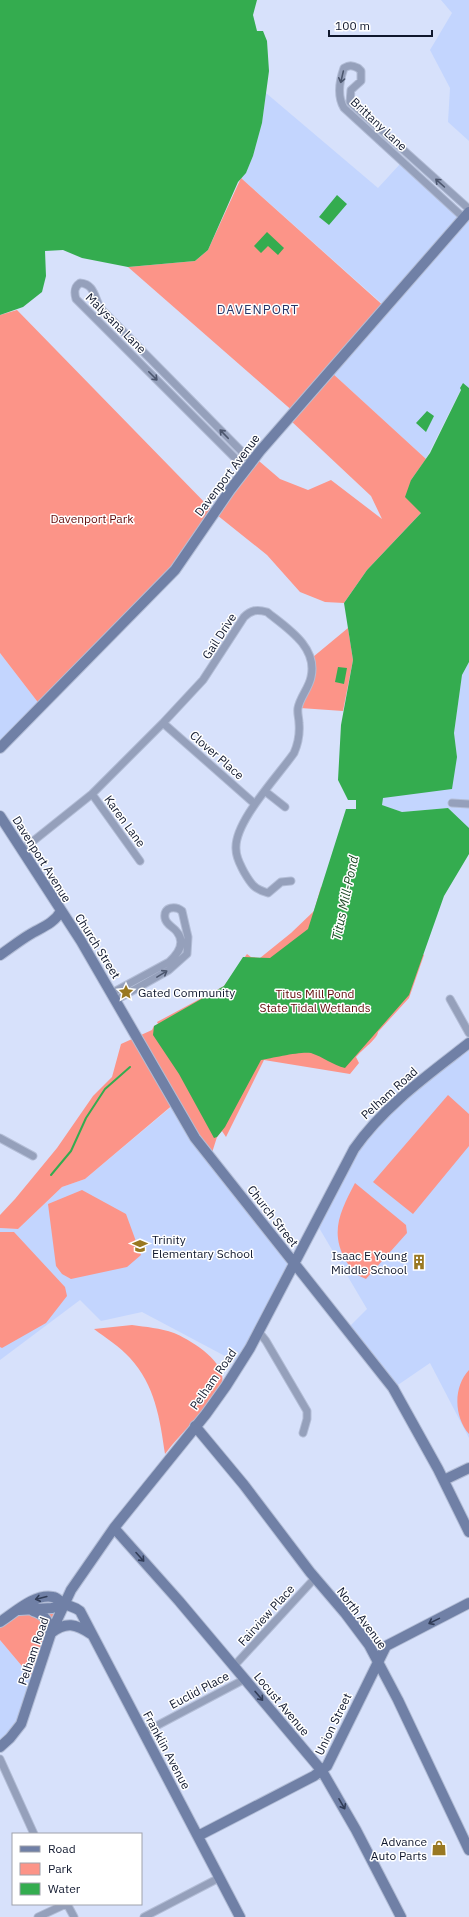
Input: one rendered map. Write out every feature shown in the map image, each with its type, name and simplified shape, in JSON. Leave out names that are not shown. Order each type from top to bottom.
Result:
[{"type":"street","name":"Brittany Lane","points":[[354,66],[358,68],[362,76],[361,82],[351,90],[350,102],[467,213],[344,108],[341,103],[339,92],[344,68],[354,66]]},
{"type":"street","name":"Davenport Avenue","points":[[0,748],[175,570],[249,466],[467,213]]},
{"type":"street","name":"Malysana Lane","points":[[80,283],[90,286],[94,290],[97,304],[102,310],[249,466],[76,298],[74,293],[76,286],[80,283]]},
{"type":"street","name":"Gail Drive","points":[[22,850],[92,794],[163,723],[203,680],[244,617],[249,612],[256,610],[267,612],[303,644],[307,649],[312,666],[311,677],[299,702],[298,711],[300,726],[298,744],[294,753],[266,792],[255,804],[238,833],[236,847],[237,858],[249,881],[256,890],[268,894],[281,882],[291,881]]},
{"type":"street","name":"Clover Place","points":[[163,723],[255,804]]},
{"type":"street","points":[[266,792],[285,807]]},
{"type":"street","name":"Karen Lane","points":[[92,794],[140,861]]},
{"type":"street","points":[[452,803],[469,804]]},
{"type":"street","name":"Davenport Avenue","points":[[0,816],[61,911],[57,918],[52,922],[28,935],[0,955]]},
{"type":"street","points":[[174,907],[182,911],[188,937],[187,954],[170,970],[114,997],[169,962],[177,955],[181,940],[177,932],[168,924],[165,918],[169,909],[174,907]]},
{"type":"street","name":"Church Street","points":[[61,911],[114,997],[195,1138],[394,1388],[444,1480],[469,1532]]},
{"type":"street","points":[[450,999],[469,1033]]},
{"type":"street","name":"Pelham Road","points":[[0,1747],[10,1738],[21,1724],[51,1632],[71,1590],[114,1528],[226,1386],[258,1332],[344,1164],[365,1133],[400,1098],[469,1042]]},
{"type":"street","points":[[0,1138],[33,1156]]},
{"type":"street","points":[[258,1332],[266,1341],[307,1411],[307,1419],[303,1433]]},
{"type":"street","name":"North Avenue","points":[[195,1426],[244,1485],[315,1578],[345,1613],[369,1645],[469,1850]]},
{"type":"street","points":[[444,1480],[469,1468]]},
{"type":"street","name":"Locust Avenue","points":[[114,1528],[234,1666],[322,1771],[356,1830],[401,1917]]},
{"type":"street","name":"Fairview Place","points":[[234,1666],[315,1578]]},
{"type":"street","name":"Union Street","points":[[198,1836],[322,1771],[327,1766],[386,1646],[469,1603]]},
{"type":"street","points":[[0,1614],[52,1608],[64,1604]]},
{"type":"street","name":"Franklin Avenue","points":[[64,1604],[74,1606],[80,1611],[240,1917]]},
{"type":"street","points":[[0,1622],[19,1611],[43,1614],[47,1619],[51,1632],[60,1626],[76,1626],[91,1634]]},
{"type":"street","name":"Euclid Place","points":[[143,1733],[245,1679]]},
{"type":"street","points":[[0,1759],[34,1833]]},
{"type":"street","points":[[144,1917],[219,1878]]},
{"type":"street","points":[[38,1917],[65,1905]]},
{"type":"street","points":[[68,1905],[74,1917]]},
{"type":"shaded area","points":[[441,0],[469,0],[469,141],[448,122],[450,88],[430,50],[452,13]]},
{"type":"shaded area","points":[[266,93],[378,188],[400,164],[463,222],[469,216],[469,388],[463,383],[426,459],[331,372],[387,308],[241,178],[246,173],[253,156],[262,123]]},
{"type":"shaded area","points":[[0,653],[40,705],[0,746]]},
{"type":"shaded area","points":[[469,662],[469,828],[448,808],[402,812],[382,805],[382,798],[457,757],[454,733],[462,675]]},
{"type":"shaded area","points":[[469,1039],[469,1438],[430,1363],[392,1389],[346,1330],[367,1309],[315,1221],[366,1134]]},
{"type":"shaded area","name":"Trinity Elementary School","points":[[176,1103],[293,1264],[240,1364],[142,1312],[101,1321],[80,1300],[0,1360],[0,1228],[18,1229],[62,1187],[85,1179]]},
{"type":"shaded area","points":[[0,1640],[37,1684],[22,1730],[0,1749]]},
{"type":"green space","name":"Davenport Park","points":[[241,178],[387,309],[331,372],[426,459],[411,480],[421,513],[367,570],[344,603],[325,602],[300,592],[267,555],[212,511],[173,566],[40,705],[0,653],[0,315],[17,310],[212,510],[253,456],[280,479],[308,490],[331,480],[382,519],[371,496],[290,420],[295,413],[128,267],[195,261],[208,250]]},
{"type":"green space","points":[[348,628],[353,660],[343,711],[300,708],[313,657]]},
{"type":"green space","name":"Titus Mill Pond State Tidal Wetlands","points":[[321,887],[424,955],[409,998],[378,1032],[373,1041],[356,1057],[359,1063],[350,1074],[264,1060],[226,1137],[222,1131],[217,1137],[210,1159],[175,1103],[85,1179],[62,1187],[18,1229],[0,1228],[0,1215],[57,1148],[93,1096],[112,1077],[121,1044],[152,1030],[154,1026],[158,1024],[157,1022],[224,986],[247,954],[251,957],[260,958],[291,933],[314,911]]},
{"type":"green space","points":[[448,1095],[469,1114],[469,1146],[413,1214],[373,1182]]},
{"type":"green space","points":[[355,1183],[406,1225],[407,1233],[366,1279],[356,1274],[350,1268],[338,1240],[339,1221],[345,1202]]},
{"type":"green space","points":[[82,1190],[126,1214],[141,1255],[127,1267],[71,1279],[62,1274],[56,1266],[48,1204]]},
{"type":"green space","points":[[0,1232],[14,1232],[65,1287],[67,1296],[46,1323],[2,1348],[0,1347]]},
{"type":"green space","points":[[132,1325],[169,1331],[189,1340],[213,1359],[222,1374],[221,1385],[210,1401],[198,1417],[165,1454],[155,1403],[145,1379],[126,1354],[94,1329]]},
{"type":"green space","points":[[469,1370],[469,1434],[460,1419],[457,1402],[460,1385]]},
{"type":"green space","points":[[63,1601],[37,1684],[0,1640],[0,1620]]},
{"type":"water","points":[[0,0],[257,0],[253,15],[257,31],[263,31],[267,41],[269,71],[262,123],[253,156],[246,173],[238,182],[208,250],[195,261],[128,267],[82,258],[63,250],[45,251],[46,276],[42,292],[23,307],[0,315]]},
{"type":"water","points":[[337,195],[347,204],[329,225],[319,217]]},
{"type":"water","points":[[267,232],[284,248],[278,255],[268,246],[261,253],[254,246]]},
{"type":"water","name":"Titus Mill-Pond","points":[[463,383],[469,388],[469,662],[462,675],[454,733],[457,757],[452,789],[383,798],[382,805],[402,812],[448,808],[469,828],[469,854],[444,896],[409,995],[345,1068],[311,1053],[294,1054],[261,1060],[225,1127],[217,1137],[214,1138],[179,1074],[153,1035],[154,1026],[224,986],[243,957],[270,958],[308,929],[346,809],[356,809],[356,800],[348,800],[338,780],[341,725],[353,660],[344,603],[367,570],[421,513],[405,497],[411,480],[430,453]]},
{"type":"water","points":[[427,411],[434,416],[426,432],[416,423]]},
{"type":"water","points":[[338,667],[347,668],[344,684],[335,682]]},
{"type":"waterway","points":[[51,1175],[71,1151],[86,1118],[105,1089],[130,1067]]},
{"type":"place","name":"Gated Community","points":[[126,992]]},
{"type":"place","name":"Trinity Elementary School","points":[[140,1246]]},
{"type":"place","name":"Isaac E Young Middle School","points":[[419,1262]]},
{"type":"place","name":"Advance Auto Parts","points":[[439,1848]]},
{"type":"district","name":"DAVENPORT","points":[[258,309]]}]
